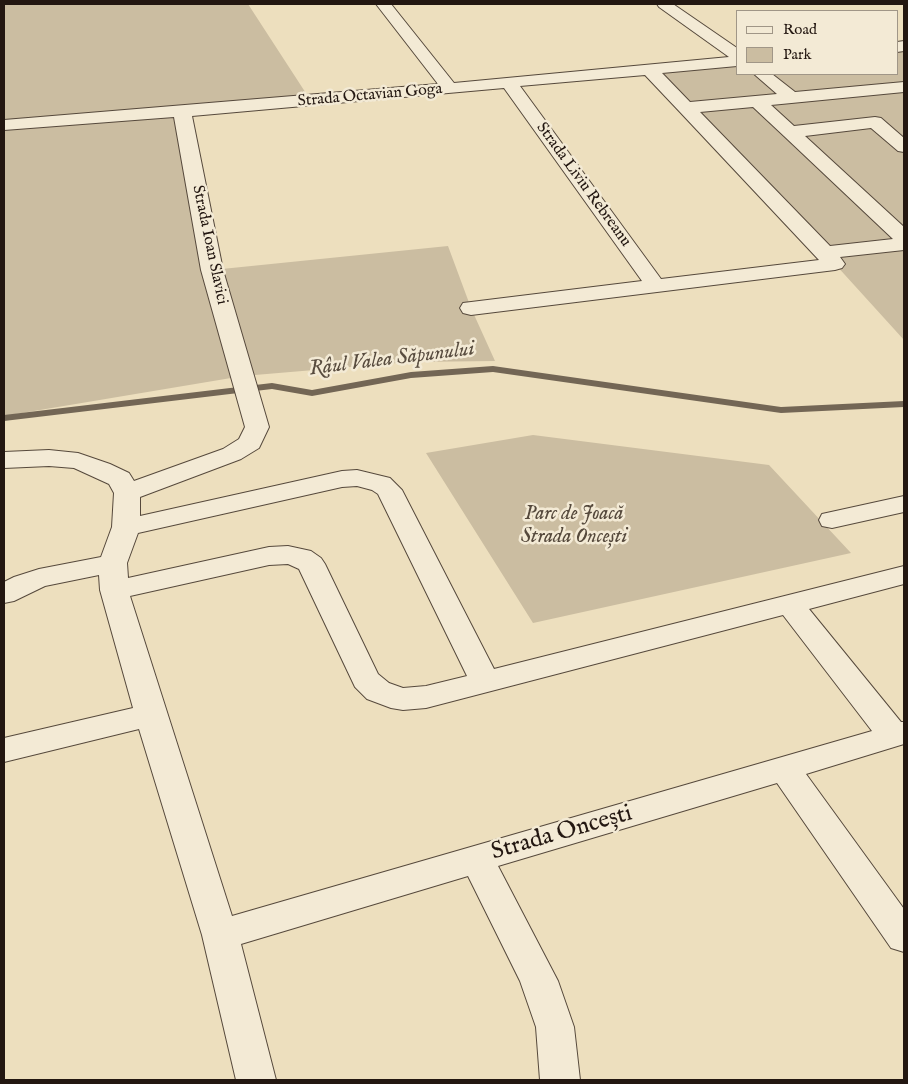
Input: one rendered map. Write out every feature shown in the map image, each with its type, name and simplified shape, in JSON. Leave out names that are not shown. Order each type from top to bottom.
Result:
[{"type":"street","points":[[383,4],[450,88]]},
{"type":"street","points":[[664,4],[736,54]]},
{"type":"street","name":"Strada Octavian Goga","points":[[4,125],[509,83],[736,61]]},
{"type":"street","points":[[650,70],[830,259]]},
{"type":"street","points":[[763,75],[792,98]]},
{"type":"street","points":[[880,75],[899,87]]},
{"type":"street","name":"Strada Liviu Rebreanu","points":[[509,83],[656,286]]},
{"type":"street","points":[[686,108],[899,87]]},
{"type":"street","points":[[757,101],[904,238]]},
{"type":"street","name":"Strada Ioan Slavici","points":[[127,493],[232,454],[250,443],[257,427],[212,270],[182,111]]},
{"type":"street","points":[[790,132],[875,122],[904,147]]},
{"type":"street","points":[[471,308],[656,286],[830,259],[904,244]]},
{"type":"street","points":[[4,460],[30,458],[78,461],[101,468],[120,479],[127,493],[126,527],[114,576],[151,715],[220,935],[256,1080]]},
{"type":"street","points":[[126,527],[342,479],[357,478],[381,484],[388,490],[485,682]]},
{"type":"street","points":[[832,520],[904,504]]},
{"type":"street","points":[[4,594],[24,583],[39,578],[114,576],[269,556],[288,555],[302,558],[311,564],[366,680],[378,691],[391,698],[411,698],[426,697],[904,575]]},
{"type":"street","points":[[790,604],[899,734]]},
{"type":"street","points":[[4,750],[151,715]]},
{"type":"street","name":"Strada Oncești","points":[[220,935],[899,734]]},
{"type":"street","points":[[785,769],[904,937]]},
{"type":"street","points":[[477,859],[539,982],[555,1027],[560,1080]]},
{"type":"green space","points":[[4,4],[248,4],[311,101],[182,112],[212,270],[448,246],[471,308],[495,361],[409,362],[243,376],[4,416]]},
{"type":"green space","points":[[904,46],[904,340],[835,264],[650,70],[736,61],[736,75],[898,75],[898,47]]},
{"type":"green space","name":"Parc de Joacă Strada Oncești","points":[[533,435],[769,465],[851,553],[533,623],[426,453]]},
{"type":"waterway","name":"Râul Valea Săpunului","points":[[4,418],[272,386],[312,393],[411,375],[493,369],[781,410],[904,404]]}]
